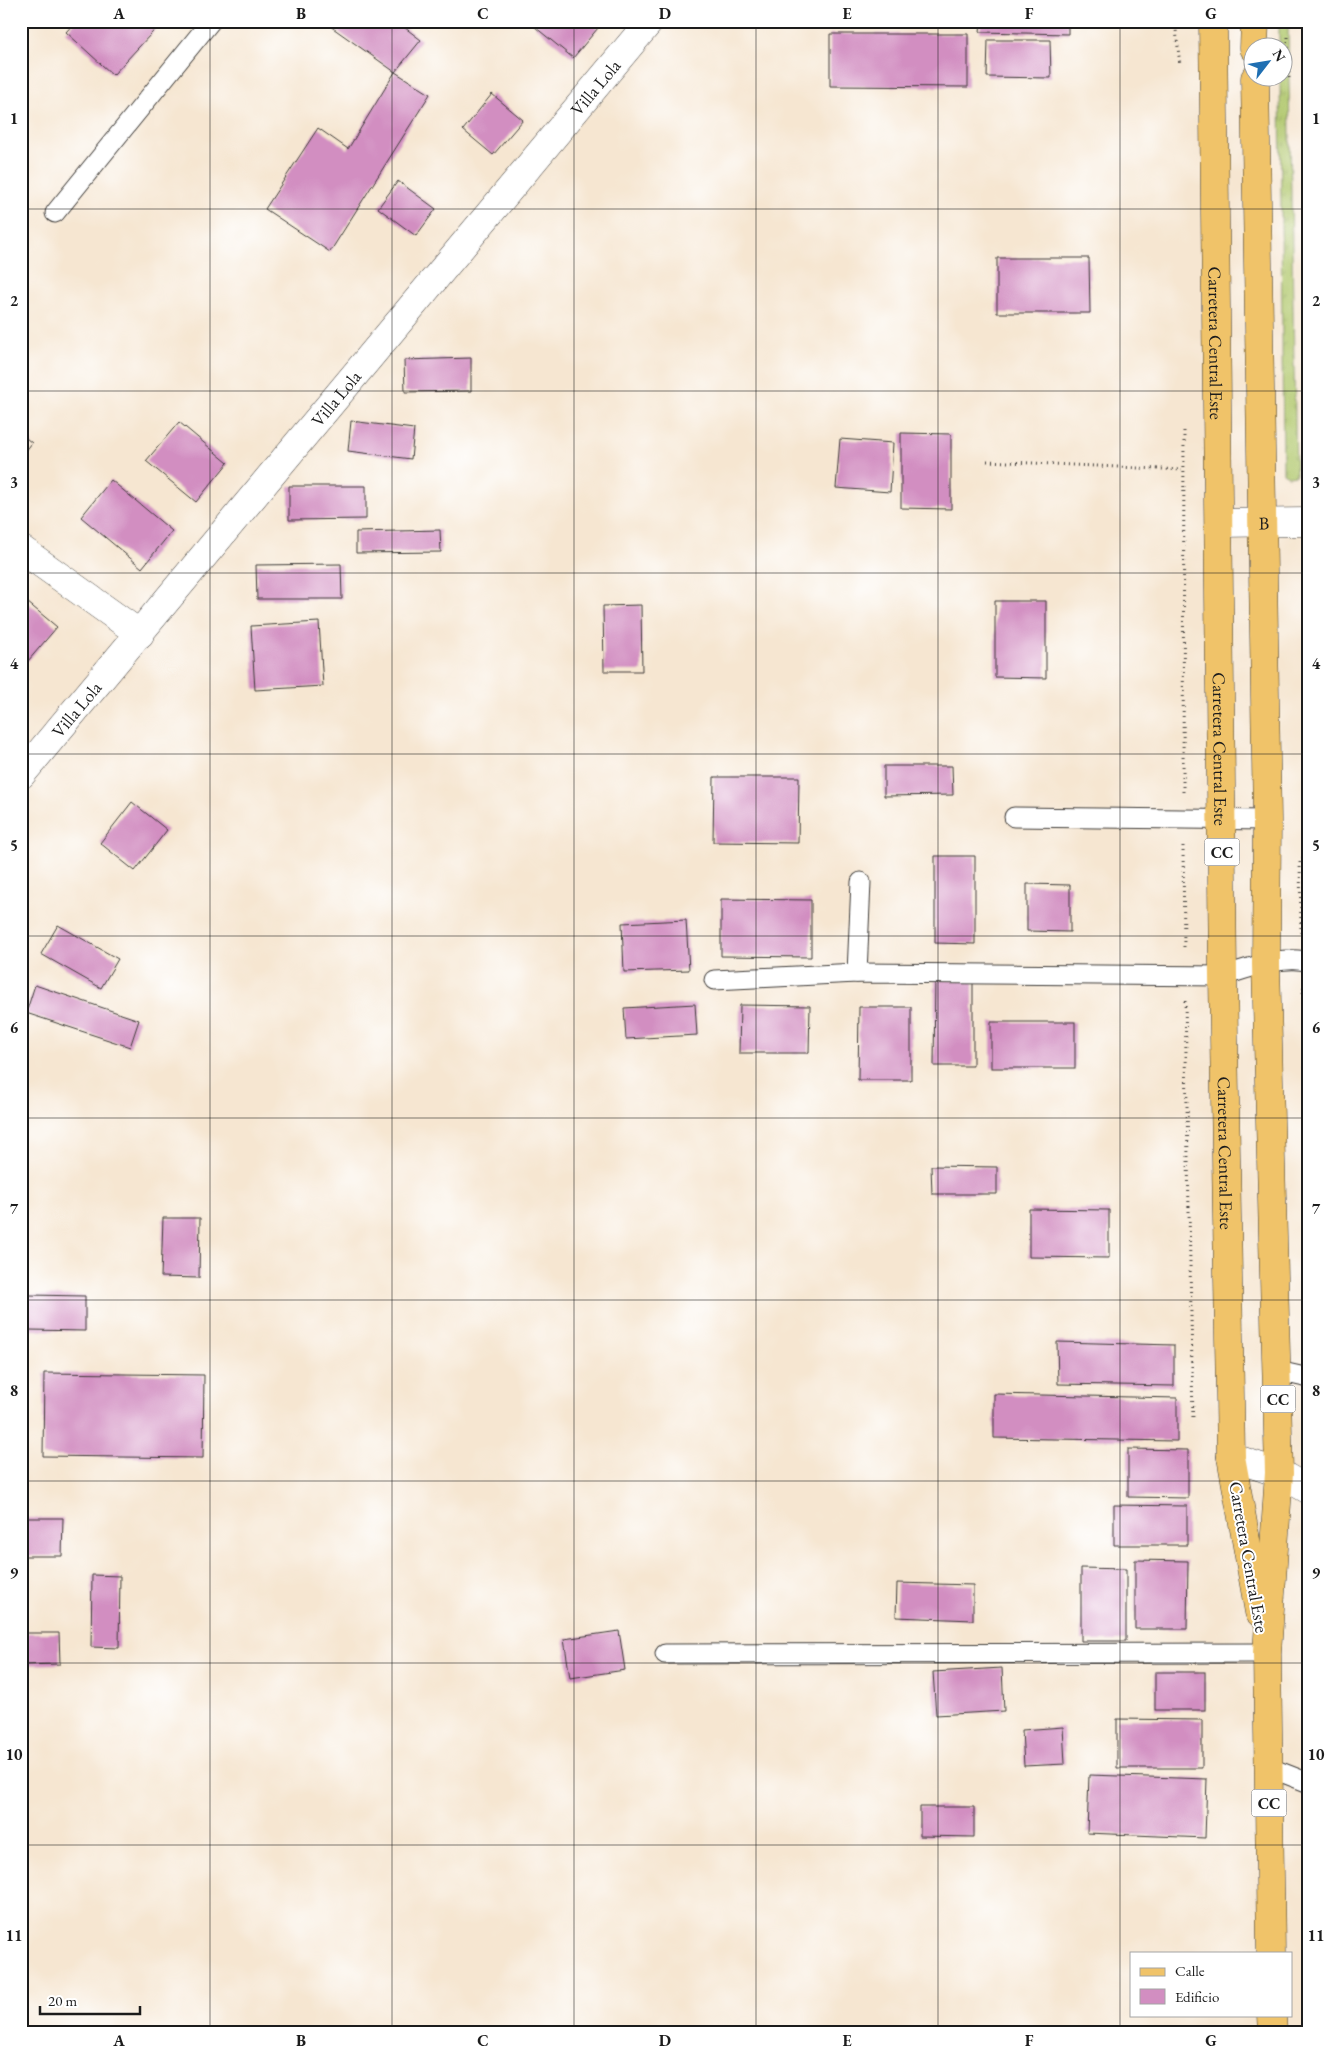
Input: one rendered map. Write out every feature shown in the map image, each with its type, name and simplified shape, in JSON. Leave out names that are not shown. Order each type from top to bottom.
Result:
[{"type":"main road","name":"Carretera Central Este","points":[[1203,21],[1212,34],[1219,523],[1222,976],[1231,1457],[1266,1653]]},
{"type":"main road","points":[[1254,38],[1255,21]]},
{"type":"main road","name":"Carretera Central Este","points":[[1255,88],[1267,820],[1266,964],[1278,1371],[1279,1473],[1266,1653],[1271,1952]]},
{"type":"main road","points":[[1272,2016],[1272,2033]]},
{"type":"street","name":"Villa Lola","points":[[21,775],[650,21]]},
{"type":"street","name":"B","points":[[1219,523],[1309,522]]},
{"type":"street","points":[[21,549],[140,634]]},
{"type":"street","points":[[1231,1457],[1279,1473],[1309,1490]]},
{"type":"lane","points":[[55,213],[211,21]]},
{"type":"lane","points":[[1014,817],[1267,820]]},
{"type":"lane","points":[[857,974],[862,882]]},
{"type":"lane","points":[[714,980],[857,974],[1222,976],[1266,964],[1302,960],[1309,962]]},
{"type":"lane","points":[[1278,1371],[1309,1378]]},
{"type":"lane","points":[[665,1654],[1266,1653]]},
{"type":"lane","points":[[1268,1767],[1309,1783]]},
{"type":"path","points":[[1176,21],[1180,70]]},
{"type":"path","points":[[1184,421],[1182,470],[1184,975],[1193,1420]]},
{"type":"path","points":[[987,461],[1182,470]]},
{"type":"green space","points":[[1279,21],[1288,21],[1288,38],[1279,38]]},
{"type":"green space","points":[[1280,88],[1289,88],[1296,475],[1288,476],[1283,473]]},
{"type":"building","points":[[76,21],[163,21],[113,75],[66,32]]},
{"type":"building","points":[[323,21],[396,21],[421,40],[395,72]]},
{"type":"building","points":[[540,21],[590,21],[598,28],[573,58],[535,27]]},
{"type":"building","points":[[981,21],[1068,21],[1068,34],[980,32]]},
{"type":"building","points":[[830,34],[968,34],[968,87],[830,86]]},
{"type":"building","points":[[988,40],[1050,40],[1051,78],[987,77]]},
{"type":"building","points":[[395,72],[430,94],[330,252],[265,209],[318,128],[348,149]]},
{"type":"building","points":[[492,94],[523,120],[493,155],[463,130]]},
{"type":"building","points":[[398,181],[436,209],[416,236],[378,208]]},
{"type":"building","points":[[997,258],[1089,258],[1090,313],[997,313]]},
{"type":"building","points":[[471,358],[471,391],[405,392],[404,360]]},
{"type":"building","points":[[351,421],[414,429],[411,459],[348,451]]},
{"type":"building","points":[[179,422],[228,463],[196,502],[146,461]]},
{"type":"building","points":[[901,433],[951,434],[951,509],[901,508]]},
{"type":"building","points":[[21,434],[32,443],[21,457]]},
{"type":"building","points":[[840,439],[893,443],[890,492],[836,488]]},
{"type":"building","points":[[111,480],[172,531],[142,568],[81,517]]},
{"type":"building","points":[[289,486],[366,486],[366,519],[289,520]]},
{"type":"building","points":[[440,530],[441,552],[356,553],[356,532]]},
{"type":"building","points":[[341,564],[342,599],[257,599],[256,565]]},
{"type":"building","points":[[21,597],[57,627],[28,661],[21,655]]},
{"type":"building","points":[[995,601],[1046,601],[1046,678],[995,677]]},
{"type":"building","points":[[641,605],[642,671],[604,671],[603,606]]},
{"type":"building","points":[[319,622],[323,686],[255,690],[251,626]]},
{"type":"building","points":[[884,766],[952,766],[953,795],[884,796]]},
{"type":"building","points":[[714,777],[799,777],[798,843],[713,842]]},
{"type":"building","points":[[132,802],[167,830],[135,871],[100,843]]},
{"type":"building","points":[[935,856],[975,856],[975,944],[935,943]]},
{"type":"building","points":[[1027,884],[1070,885],[1070,932],[1027,931]]},
{"type":"building","points":[[721,899],[811,900],[811,957],[721,956]]},
{"type":"building","points":[[686,920],[689,970],[624,972],[622,923]]},
{"type":"building","points":[[58,925],[118,959],[101,988],[41,954]]},
{"type":"building","points":[[935,980],[973,980],[973,1066],[934,1066]]},
{"type":"building","points":[[35,985],[139,1020],[130,1047],[26,1013]]},
{"type":"building","points":[[695,1004],[697,1035],[626,1039],[624,1008]]},
{"type":"building","points":[[740,1005],[810,1006],[809,1053],[739,1053]]},
{"type":"building","points":[[859,1007],[911,1007],[911,1080],[858,1080]]},
{"type":"building","points":[[991,1022],[1075,1022],[1075,1068],[991,1068]]},
{"type":"building","points":[[931,1166],[997,1167],[997,1194],[932,1194]]},
{"type":"building","points":[[1029,1209],[1109,1210],[1109,1258],[1029,1257]]},
{"type":"building","points":[[163,1218],[200,1218],[199,1278],[161,1277]]},
{"type":"building","points":[[29,1295],[85,1296],[85,1331],[29,1330]]},
{"type":"building","points":[[1057,1342],[1174,1345],[1174,1386],[1058,1384]]},
{"type":"building","points":[[44,1373],[204,1375],[203,1458],[43,1456]]},
{"type":"building","points":[[994,1394],[1177,1398],[1177,1441],[994,1438]]},
{"type":"building","points":[[1128,1449],[1188,1450],[1188,1498],[1128,1497]]},
{"type":"building","points":[[1114,1505],[1187,1506],[1187,1545],[1114,1545]]},
{"type":"building","points":[[21,1518],[63,1518],[62,1556],[21,1556]]},
{"type":"building","points":[[1135,1560],[1188,1561],[1187,1629],[1135,1629]]},
{"type":"building","points":[[1081,1568],[1126,1569],[1126,1641],[1081,1641]]},
{"type":"building","points":[[92,1575],[120,1576],[119,1648],[91,1647]]},
{"type":"building","points":[[897,1583],[973,1585],[973,1620],[896,1617]]},
{"type":"building","points":[[619,1631],[625,1670],[570,1678],[564,1639]]},
{"type":"building","points":[[21,1633],[59,1633],[60,1664],[21,1665]]},
{"type":"building","points":[[1002,1668],[1004,1711],[936,1715],[933,1672]]},
{"type":"building","points":[[1155,1672],[1205,1672],[1205,1710],[1155,1710]]},
{"type":"building","points":[[1117,1719],[1202,1720],[1202,1768],[1117,1768]]},
{"type":"building","points":[[1063,1727],[1065,1764],[1024,1766],[1022,1730]]},
{"type":"building","points":[[1089,1775],[1207,1779],[1205,1838],[1087,1833]]},
{"type":"building","points":[[920,1807],[974,1807],[974,1837],[920,1836]]}]
